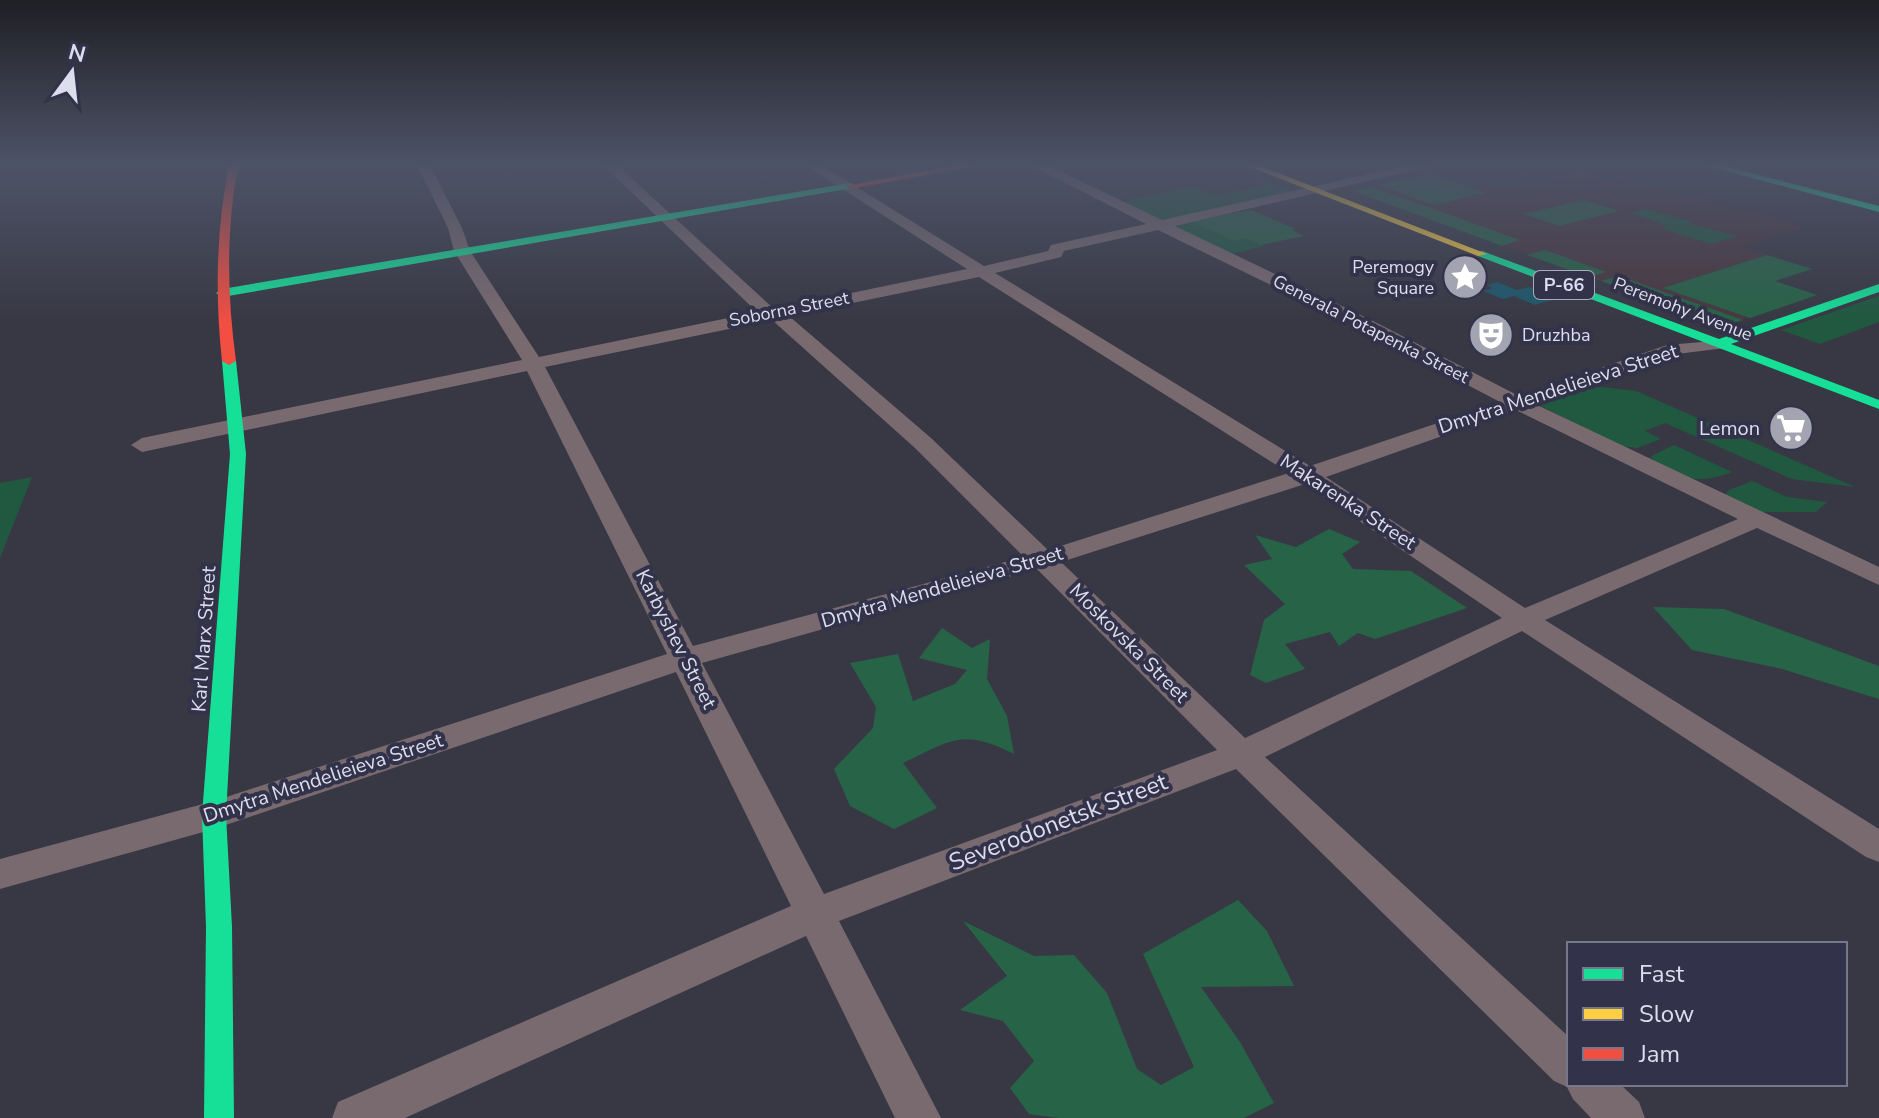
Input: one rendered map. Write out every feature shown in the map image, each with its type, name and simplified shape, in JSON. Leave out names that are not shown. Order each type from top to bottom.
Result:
[{"type":"street","name":"Karl Marx Street","points":[[219,1118],[219,927],[214,815],[238,425],[222,293],[224,217]]},
{"type":"street","name":"Karbyshev Street","points":[[450,217],[462,251],[533,363],[919,1118]]},
{"type":"street","points":[[222,293],[671,217]]},
{"type":"street","name":"Makarenka Street","points":[[894,217],[1308,475],[1523,619],[1879,847]]},
{"type":"street","name":"Generala Potapenka Street","points":[[1142,217],[1367,325],[1515,402],[1879,577]]},
{"type":"street","name":"Soborna Street","points":[[142,445],[982,271],[1055,254],[1057,248],[1196,217]]},
{"type":"street","name":"Peremohy Avenue","points":[[1384,217],[1879,405]]},
{"type":"street","name":"Moskovska Street","points":[[666,218],[768,313],[778,316],[912,433],[1045,559],[1241,754],[1567,1064]]},
{"type":"street","name":"Dmytra Mendelieieva Street","points":[[0,874],[214,815],[686,658],[1045,559],[1308,475],[1681,347],[1718,344],[1879,288]]},
{"type":"street","name":"Severodonetsk Street","points":[[354,1118],[814,914],[1241,754],[1523,619],[1758,519]]},
{"type":"street","points":[[1590,1086],[1623,1118]]},
{"type":"shaded area","points":[[1425,217],[1769,217],[1806,227],[1742,246],[1776,258],[1738,270],[1817,295],[1724,326]]},
{"type":"green space","points":[[1152,217],[1187,217],[1164,222]]},
{"type":"green space","points":[[1201,217],[1225,217],[1246,238],[1264,246],[1227,255],[1168,224]]},
{"type":"green space","points":[[1211,217],[1268,217],[1296,229],[1292,230],[1304,236],[1261,245],[1246,238],[1234,241],[1189,221]]},
{"type":"green space","points":[[1424,217],[1456,217],[1520,240],[1502,246]]},
{"type":"green space","points":[[1533,217],[1594,217],[1559,226]]},
{"type":"green space","points":[[1643,217],[1675,217],[1692,222],[1689,224],[1738,236],[1711,244],[1661,228],[1667,225]]},
{"type":"green space","points":[[1545,250],[1606,272],[1589,277],[1527,255]]},
{"type":"green space","points":[[1767,255],[1812,269],[1775,281],[1817,295],[1750,318],[1663,288]]},
{"type":"green space","points":[[1619,276],[1743,320],[1724,326],[1601,281]]},
{"type":"green space","points":[[1879,296],[1879,322],[1820,344],[1781,330]]},
{"type":"green space","points":[[1580,388],[1636,391],[1855,487],[1792,479],[1665,423],[1645,431],[1661,439],[1637,448],[1620,446],[1541,406],[1541,402]]},
{"type":"green space","points":[[1674,445],[1732,472],[1711,478],[1691,478],[1672,472],[1653,460],[1651,456]]},
{"type":"green space","points":[[32,477],[0,558],[0,483]]},
{"type":"green space","points":[[1752,481],[1787,497],[1827,502],[1816,512],[1760,512],[1725,495],[1729,490]]},
{"type":"green space","points":[[1329,529],[1360,542],[1342,554],[1353,569],[1411,571],[1467,608],[1375,639],[1358,633],[1339,646],[1330,632],[1285,644],[1305,669],[1266,683],[1250,675],[1264,620],[1285,604],[1244,565],[1272,559],[1255,535],[1296,547]]},
{"type":"green space","points":[[1653,607],[1724,609],[1879,666],[1879,699],[1782,669],[1692,650]]},
{"type":"green space","points":[[942,628],[972,648],[990,639],[987,679],[1007,716],[1014,754],[969,739],[946,743],[903,763],[937,808],[894,829],[850,806],[834,769],[873,728],[876,707],[850,663],[898,654],[913,701],[955,684],[967,670],[919,658]]},
{"type":"green space","points":[[1238,900],[1267,931],[1294,986],[1201,987],[1240,1042],[1274,1103],[1244,1118],[1058,1118],[1029,1114],[1010,1088],[1034,1061],[1003,1021],[960,1010],[1007,976],[963,921],[1034,956],[1074,955],[1107,993],[1137,1069],[1161,1085],[1194,1067],[1143,954]]},
{"type":"water","points":[[1497,282],[1517,290],[1529,287],[1558,298],[1535,305],[1514,296],[1503,299],[1483,291],[1493,288],[1487,285]]},
{"type":"traffic: fast","points":[[222,293],[667,217]]},
{"type":"traffic: fast","points":[[1482,254],[1879,405]]},
{"type":"traffic: fast","points":[[1718,344],[1879,288]]},
{"type":"traffic: fast","points":[[219,1118],[219,927],[214,815],[238,454],[229,361]]},
{"type":"traffic: slow","points":[[1386,217],[1482,254]]},
{"type":"traffic: jam","points":[[226,217],[222,263],[229,361]]},
{"type":"place","name":"Peremogy Square","points":[[1465,277]]},
{"type":"place","name":"Druzhba","points":[[1491,335]]},
{"type":"place","name":"Lemon","points":[[1791,428]]}]
